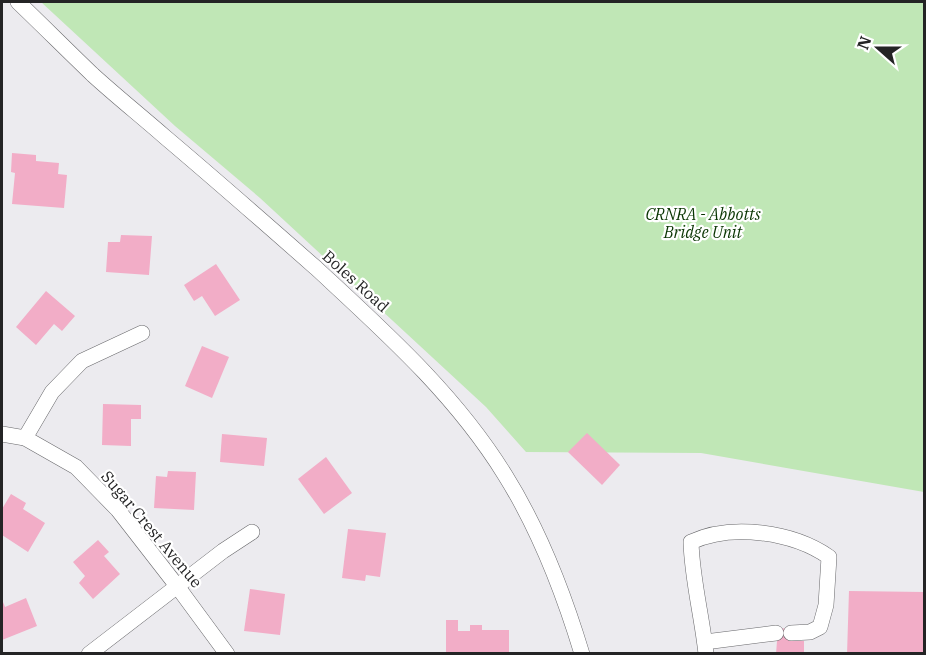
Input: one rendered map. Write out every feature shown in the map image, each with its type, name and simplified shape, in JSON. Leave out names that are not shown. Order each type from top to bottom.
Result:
[{"type":"street","name":"Boles Road","points":[[18,2],[94,75],[266,223],[428,374],[505,474],[538,535],[566,599],[582,654]]},
{"type":"street","points":[[26,438],[52,392],[82,361],[142,333]]},
{"type":"street","name":"Sugar Crest Avenue","points":[[2,434],[26,438],[76,467],[117,510],[227,654]]},
{"type":"street","points":[[736,531],[771,534],[816,549],[829,557],[826,605],[819,627],[810,632],[783,633],[706,648],[691,542],[703,536],[736,531]]},
{"type":"street","points":[[89,654],[223,551],[252,532]]},
{"type":"green space","name":"CRNRA - Abbotts Bridge Unit","points":[[41,2],[924,2],[924,492],[701,453],[526,452],[486,407],[260,198],[175,126]]},
{"type":"building","points":[[12,153],[36,155],[36,161],[59,163],[58,174],[67,175],[64,208],[12,204],[15,173],[11,172]]},
{"type":"building","points":[[121,235],[152,236],[149,275],[106,272],[108,242],[120,242]]},
{"type":"building","points":[[216,264],[240,300],[215,316],[202,296],[194,301],[184,285]]},
{"type":"building","points":[[46,291],[75,316],[62,331],[54,324],[36,345],[16,327]]},
{"type":"building","points":[[202,346],[229,357],[212,398],[185,386]]},
{"type":"building","points":[[103,404],[141,405],[141,419],[131,419],[131,446],[102,445]]},
{"type":"building","points":[[587,433],[620,465],[602,485],[568,452]]},
{"type":"building","points":[[222,434],[267,438],[264,466],[220,462]]},
{"type":"building","points":[[326,457],[352,493],[324,514],[298,479]]},
{"type":"building","points":[[168,471],[196,472],[194,510],[154,508],[156,476],[167,477]]},
{"type":"building","points":[[11,494],[26,503],[23,509],[45,523],[28,552],[2,535],[2,509]]},
{"type":"building","points":[[348,529],[386,533],[380,577],[366,575],[365,581],[342,578]]},
{"type":"building","points":[[98,540],[109,552],[104,556],[120,574],[93,599],[79,583],[85,576],[73,562]]},
{"type":"building","points":[[250,589],[285,594],[280,635],[244,631]]},
{"type":"building","points":[[849,591],[924,592],[924,654],[847,654]]},
{"type":"building","points":[[26,598],[37,626],[2,640],[2,603],[5,607]]},
{"type":"building","points":[[446,620],[458,620],[458,631],[470,631],[470,625],[482,625],[482,630],[509,630],[509,654],[446,654]]},
{"type":"building","points":[[778,628],[790,629],[789,641],[804,641],[804,654],[776,654]]}]
